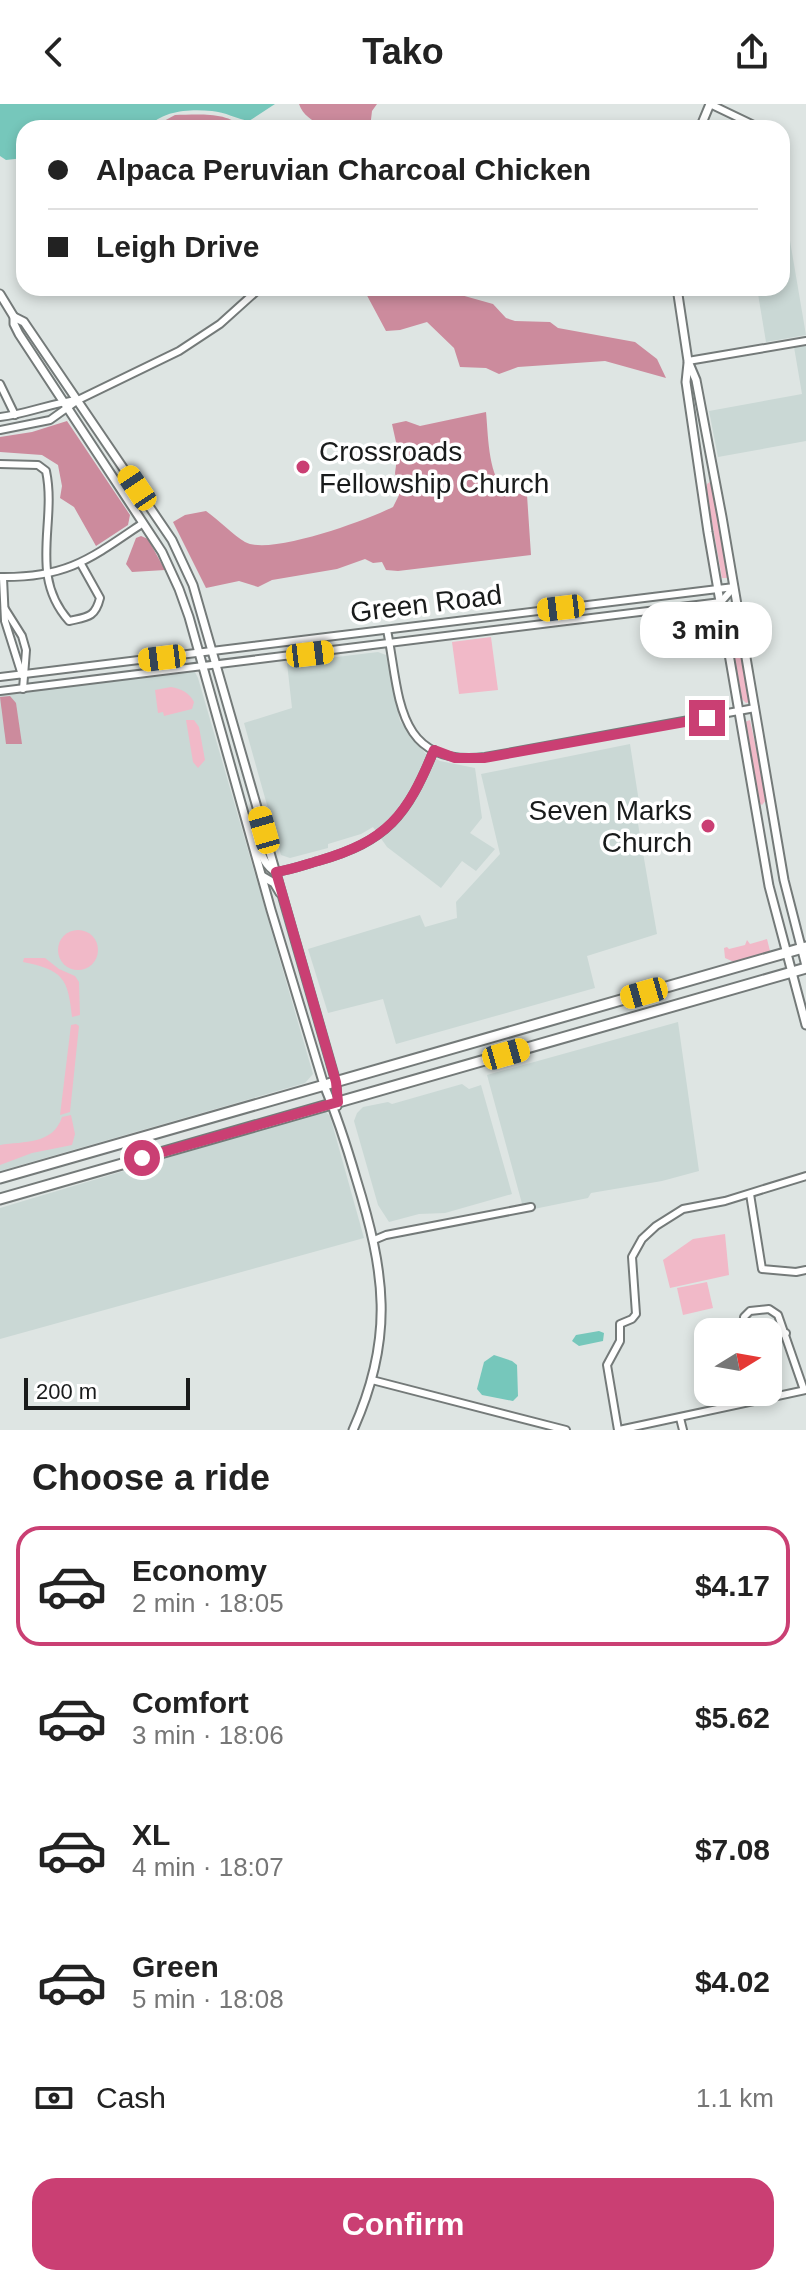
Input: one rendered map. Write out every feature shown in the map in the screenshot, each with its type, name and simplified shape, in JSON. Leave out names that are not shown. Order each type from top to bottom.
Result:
[{"type":"highway","points":[[0,1178],[804,948]]},
{"type":"highway","points":[[0,1199],[335,1106],[806,967]]},
{"type":"main road","points":[[0,294],[14,317],[15,328],[143,523],[176,580],[199,654],[324,1085],[335,1106],[374,1240],[381,1275],[381,1336],[372,1380],[353,1430]]},
{"type":"main road","points":[[678,296],[688,361],[686,382],[756,812],[773,906],[806,1025]]},
{"type":"main road","points":[[14,317],[24,322],[78,400],[181,557],[197,595],[336,1082],[335,1106]]},
{"type":"main road","points":[[688,361],[696,380],[788,899],[804,948],[806,967]]},
{"type":"main road","points":[[756,812],[772,810]]},
{"type":"main road","points":[[245,820],[256,837],[264,863],[276,872]]},
{"type":"main road","points":[[262,876],[274,883],[284,898]]},
{"type":"street","points":[[710,104],[743,120]]},
{"type":"street","points":[[0,417],[78,400],[179,351],[220,324],[251,296]]},
{"type":"street","points":[[688,361],[806,341]]},
{"type":"street","points":[[0,384],[15,415]]},
{"type":"street","points":[[0,430],[50,420],[64,405]]},
{"type":"street","points":[[0,464],[38,465],[46,471],[47,574],[57,607],[69,621],[88,617],[97,610],[100,598],[81,564]]},
{"type":"street","points":[[22,675],[8,643],[2,578],[47,574],[81,564],[143,523]]},
{"type":"street","points":[[721,602],[734,587]]},
{"type":"street","name":"Green Road","points":[[0,677],[734,587]]},
{"type":"street","name":"Green Road","points":[[0,691],[721,602]]},
{"type":"street","points":[[3,606],[22,636],[26,650],[23,689]]},
{"type":"street","points":[[565,608],[567,622]]},
{"type":"street","points":[[523,613],[524,627]]},
{"type":"street","points":[[387,630],[397,698],[404,720],[414,734],[434,750],[455,758],[484,758],[755,708]]},
{"type":"street","points":[[8,643],[22,636]]},
{"type":"street","points":[[135,661],[136,673]]},
{"type":"street","points":[[276,872],[355,850],[385,831],[406,804],[434,750]]},
{"type":"street","points":[[782,1324],[805,1390],[618,1430],[607,1365],[620,1341],[620,1324],[636,1314],[631,1260],[634,1251],[656,1226],[683,1209],[750,1194],[806,1176]]},
{"type":"street","points":[[750,1194],[762,1269],[806,1270]]},
{"type":"street","points":[[374,1240],[386,1235],[531,1207]]},
{"type":"street","points":[[746,1318],[747,1314],[762,1308],[769,1309],[779,1318]]},
{"type":"street","points":[[782,1334],[786,1333]]},
{"type":"street","points":[[372,1380],[544,1428],[566,1430]]},
{"type":"street","points":[[680,1418],[683,1430]]},
{"type":"shaded area","points":[[0,104],[275,104],[251,120],[195,110],[169,114],[156,120],[16,120],[16,159],[6,160],[0,156]]},
{"type":"shaded area","points":[[299,104],[377,104],[371,120],[313,120]]},
{"type":"shaded area","points":[[175,115],[202,115],[231,120],[166,120]]},
{"type":"shaded area","points":[[790,241],[806,335],[766,342],[758,296],[790,296]]},
{"type":"shaded area","points":[[367,296],[464,296],[493,304],[506,318],[515,321],[550,322],[558,328],[635,342],[657,359],[666,378],[605,361],[518,367],[499,374],[486,368],[460,367],[454,348],[427,322],[386,331]]},
{"type":"shaded area","points":[[806,346],[806,441],[718,457],[709,411],[802,394],[794,347]]},
{"type":"shaded area","points":[[486,412],[490,452],[498,481],[508,491],[527,495],[531,555],[398,571],[386,570],[382,562],[373,563],[365,559],[337,569],[272,580],[258,587],[239,581],[206,588],[173,522],[185,515],[206,511],[240,539],[257,545],[296,541],[362,520],[393,507],[399,495],[395,473],[398,451],[392,424],[406,421],[420,426]]},
{"type":"shaded area","points":[[67,421],[130,515],[128,525],[96,546],[74,507],[60,498],[62,486],[58,465],[42,455],[0,452],[0,437],[32,432]]},
{"type":"shaded area","points":[[707,484],[713,484],[729,578],[722,578],[707,494]]},
{"type":"shaded area","points":[[141,536],[148,539],[165,570],[132,572],[126,564],[136,538]]},
{"type":"shaded area","points":[[726,610],[732,610],[750,697],[746,703],[742,699]]},
{"type":"shaded area","points":[[491,637],[498,690],[459,694],[452,642]]},
{"type":"shaded area","points":[[378,652],[386,655],[400,721],[425,753],[440,761],[475,768],[482,818],[470,833],[495,849],[476,871],[462,861],[441,888],[387,847],[373,827],[328,844],[328,848],[290,858],[281,855],[244,723],[292,708],[287,663]]},
{"type":"shaded area","points":[[195,672],[198,678],[313,1074],[305,1083],[0,1171],[0,694]]},
{"type":"shaded area","points":[[171,687],[190,696],[194,702],[192,709],[164,716],[163,712],[158,713],[155,690]]},
{"type":"shaded area","points":[[10,696],[16,703],[22,744],[6,744],[0,697]]},
{"type":"shaded area","points":[[186,720],[194,720],[199,727],[205,760],[198,768],[193,762]]},
{"type":"shaded area","points":[[750,720],[767,799],[762,805],[759,803],[745,722]]},
{"type":"shaded area","points":[[630,744],[639,802],[637,818],[657,934],[587,956],[595,988],[396,1044],[383,999],[328,1013],[308,949],[420,915],[425,927],[457,918],[456,902],[500,854],[481,774]]},
{"type":"shaded area","points":[[78,930],[92,936],[98,950],[92,964],[78,970],[64,964],[58,950],[64,936]]},
{"type":"shaded area","points":[[767,939],[770,951],[734,962],[725,958],[724,948],[745,945],[747,940],[750,944]]},
{"type":"shaded area","points":[[24,958],[45,958],[75,976],[79,982],[80,1015],[72,1017],[68,993],[61,978],[47,968],[23,962]]},
{"type":"shaded area","points":[[678,1022],[699,1171],[662,1181],[591,1193],[588,1198],[524,1211],[487,1075]]},
{"type":"shaded area","points":[[71,1025],[79,1026],[70,1112],[60,1115]]},
{"type":"shaded area","points":[[462,1084],[469,1089],[481,1085],[512,1194],[445,1213],[419,1214],[389,1222],[378,1205],[354,1121],[357,1113],[363,1107],[388,1102],[392,1104]]},
{"type":"shaded area","points":[[321,1112],[330,1116],[364,1238],[0,1339],[0,1208]]},
{"type":"shaded area","points":[[71,1115],[75,1134],[72,1145],[32,1153],[0,1165],[0,1145],[45,1137],[58,1126],[62,1117]]},
{"type":"shaded area","points":[[725,1234],[729,1275],[670,1288],[663,1260],[693,1239]]},
{"type":"shaded area","points":[[707,1282],[713,1308],[683,1315],[677,1288]]},
{"type":"shaded area","points":[[604,1333],[603,1341],[579,1346],[572,1341],[576,1335]]},
{"type":"shaded area","points":[[494,1355],[517,1365],[518,1396],[513,1401],[482,1395],[477,1389],[484,1362]]},
{"type":"place","name":"Crossroads Fellowship Church","points":[[303,467]]},
{"type":"place","name":"Seven Marks Church","points":[[708,826]]},
{"type":"route","points":[[142,1158],[338,1102],[336,1082],[276,872],[355,850],[373,841],[399,815],[434,750],[455,758],[484,758],[707,718]]}]
